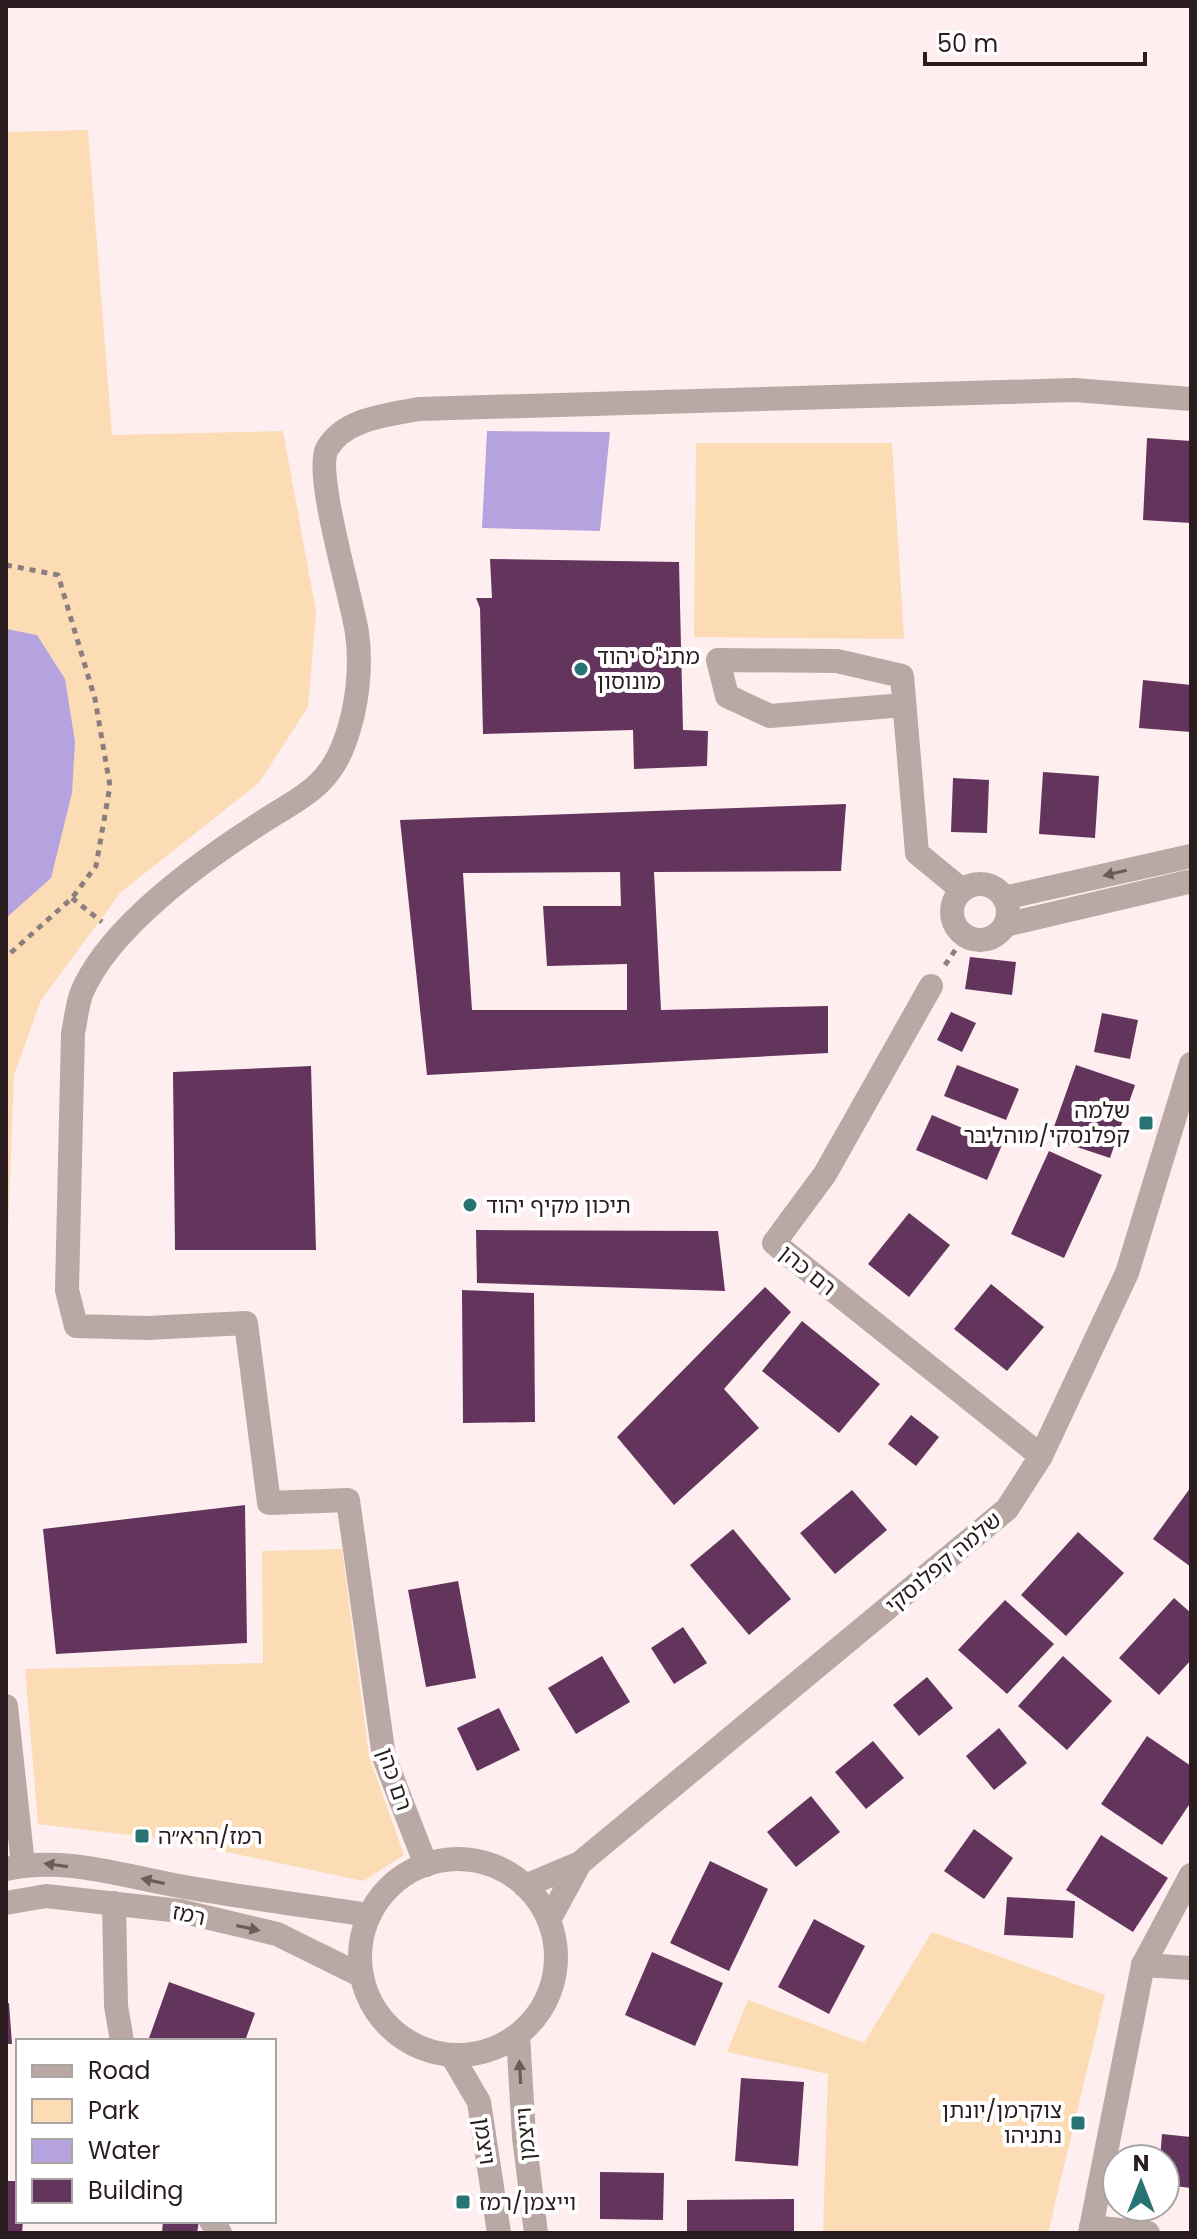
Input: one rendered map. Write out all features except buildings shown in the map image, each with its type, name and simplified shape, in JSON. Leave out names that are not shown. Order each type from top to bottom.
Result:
[{"type":"street","points":[[120,936],[212,857],[313,792],[337,762],[355,703],[357,636],[324,469],[327,449],[340,434],[363,421],[419,409],[1042,390],[1191,399]]},
{"type":"street","points":[[904,705],[770,716],[727,696],[718,660],[837,661],[902,676],[917,853],[962,890]]},
{"type":"street","points":[[1004,898],[1190,872]]},
{"type":"street","points":[[1005,925],[1004,898],[989,886],[970,886],[962,890],[952,914],[965,936],[992,937],[1005,925],[1190,872]]},
{"type":"street","name":"רם כהן","points":[[120,936],[82,992],[73,1033],[66,1246],[67,1290],[76,1326],[161,1328],[246,1323],[269,1503],[348,1500],[384,1757],[426,1865]]},
{"type":"street","name":"רם כהן","points":[[931,986],[825,1174],[774,1243],[1041,1456]]},
{"type":"street","name":"שלמה קפלנסקי","points":[[580,1863],[1007,1509],[1041,1456],[1127,1273],[1191,1064]]},
{"type":"street","points":[[6,1706],[14,1867]]},
{"type":"street","points":[[464,1860],[487,1864],[525,1886],[549,1920],[556,1947],[555,1975],[547,1999],[534,2020],[518,2035],[481,2053],[452,2056],[424,2050],[399,2037],[378,2016],[362,1976],[360,1939],[368,1915],[390,1885],[426,1865],[464,1860]]},
{"type":"street","points":[[525,1886],[580,1863]]},
{"type":"street","points":[[549,1920],[580,1863]]},
{"type":"street","name":"רמז","points":[[14,1867],[90,1868],[174,1885],[368,1915]]},
{"type":"street","points":[[1148,2233],[1091,2230],[1143,1965],[1191,1875]]},
{"type":"street","name":"רמז","points":[[6,1903],[46,1896],[180,1911],[277,1934],[362,1976]]},
{"type":"street","points":[[114,1903],[116,2006],[122,2039]]},
{"type":"street","points":[[1143,1965],[1191,1968]]},
{"type":"street","name":"וייצמן","points":[[518,2035],[524,2137],[536,2233]]},
{"type":"street","name":"ויצמן","points":[[452,2056],[479,2102],[499,2233]]},
{"type":"path","points":[[6,565],[58,575],[95,699],[110,786],[96,866],[72,898],[6,957]]},
{"type":"path","points":[[72,898],[120,936]]},
{"type":"path","points":[[931,986],[965,936]]},
{"type":"green space","points":[[88,130],[112,435],[283,431],[316,612],[308,707],[259,783],[121,892],[41,1000],[14,1075],[6,1286],[6,132]]},
{"type":"green space","points":[[696,443],[892,443],[904,639],[694,637]]},
{"type":"green space","points":[[342,1549],[369,1756],[404,1855],[363,1881],[170,1840],[38,1824],[25,1669],[263,1663],[262,1551]]},
{"type":"green space","points":[[932,1932],[1105,1995],[1048,2233],[823,2233],[828,2074],[727,2052],[748,2000],[864,2043]]},
{"type":"water","points":[[487,431],[610,432],[600,531],[482,528]]},
{"type":"water","points":[[6,629],[37,635],[65,679],[75,742],[72,793],[51,878],[6,918]]},
{"type":"place","name":"מתנ\"ס יהוד מונוסון","points":[[581,669]]},
{"type":"place","name":"שלמה קפלנסקי/מוהליבר","points":[[1146,1123]]},
{"type":"place","name":"תיכון מקיף יהוד","points":[[470,1205]]},
{"type":"place","name":"רמז/הרא״ה","points":[[142,1836]]},
{"type":"place","name":"צוקרמן/יונתן נתניהו","points":[[1078,2123]]},
{"type":"place","name":"וייצמן/רמז","points":[[463,2202]]}]
